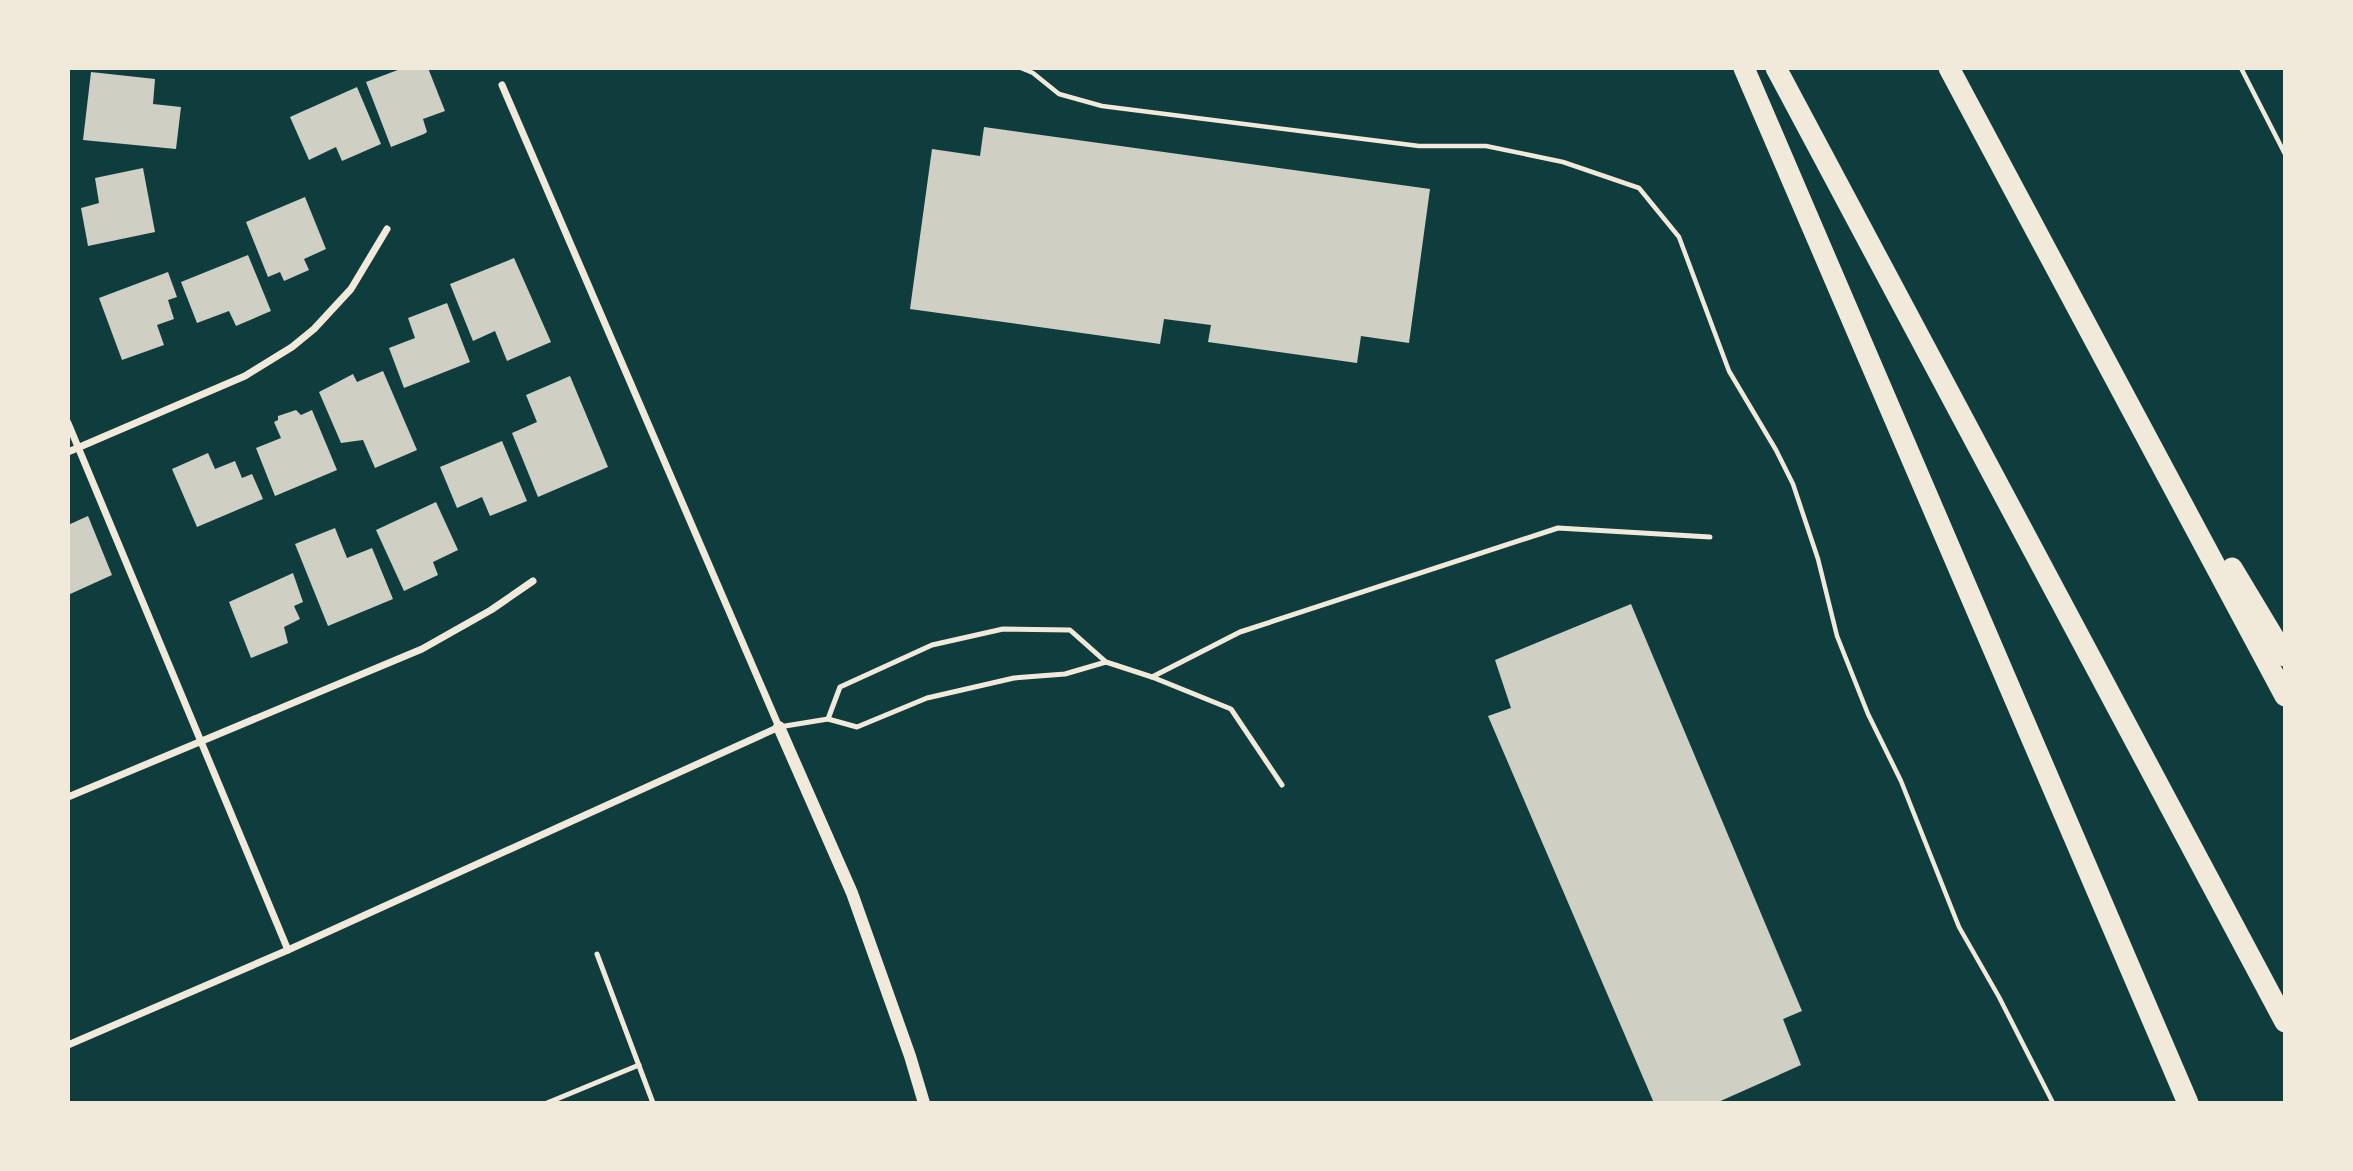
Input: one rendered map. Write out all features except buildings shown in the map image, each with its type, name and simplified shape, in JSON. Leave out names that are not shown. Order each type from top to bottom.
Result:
[{"type":"highway","points":[[1744,68],[2188,1103]]},
{"type":"highway","points":[[1776,68],[2285,1023]]},
{"type":"highway","points":[[1949,68],[2285,696]]},
{"type":"highway","points":[[2103,354],[2285,656]]},
{"type":"highway","points":[[2152,1021],[2197,1103]]},
{"type":"street","points":[[502,85],[852,893],[924,1103]]},
{"type":"street","points":[[68,452],[245,376],[292,347],[314,329],[351,289],[387,229]]},
{"type":"street","points":[[68,422],[288,950]]},
{"type":"street","points":[[68,797],[422,649],[491,610],[533,581]]},
{"type":"street","points":[[68,1045],[288,950],[779,727]]},
{"type":"lane","points":[[1152,677],[1240,632],[1558,528],[1710,537]]},
{"type":"lane","points":[[828,719],[840,687],[933,645],[1003,629],[1070,630],[1107,662],[1231,709],[1282,785]]},
{"type":"lane","points":[[779,727],[828,719],[857,727],[927,698],[1014,678],[1065,674],[1107,662]]},
{"type":"lane","points":[[597,954],[653,1103]]},
{"type":"lane","points":[[547,1103],[639,1065]]},
{"type":"path","points":[[1021,68],[1033,73],[1059,94],[1102,106],[1419,146],[1486,146],[1563,162],[1639,188],[1679,237],[1729,370],[1793,484],[1818,559],[1837,636],[1868,715],[1901,781],[1959,927],[2053,1103]]},
{"type":"path","points":[[2241,68],[2285,154]]}]
